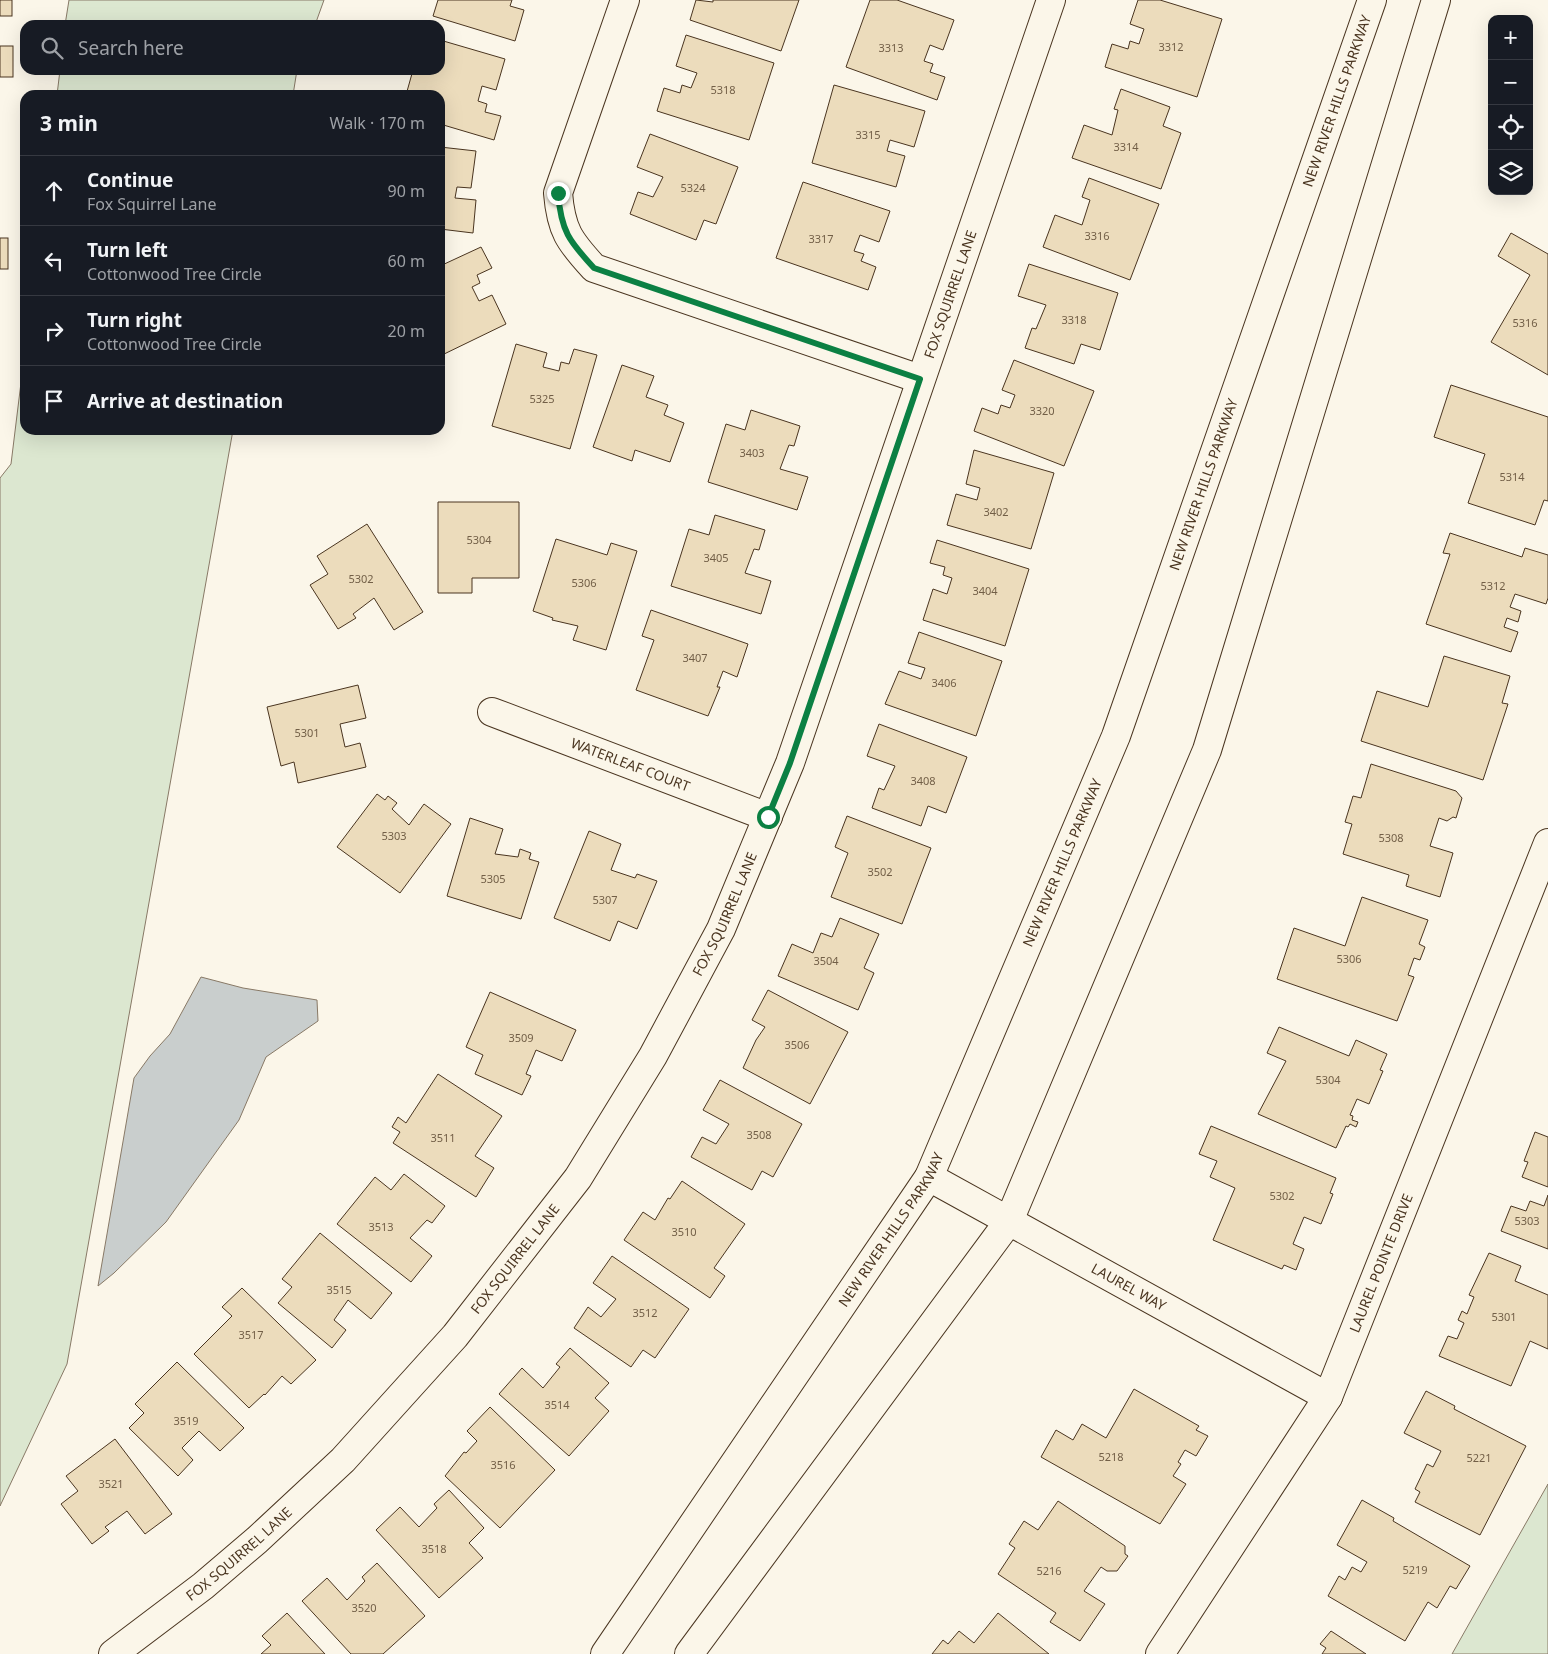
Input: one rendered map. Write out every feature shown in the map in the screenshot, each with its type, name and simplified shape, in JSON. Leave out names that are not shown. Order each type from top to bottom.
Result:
[{"type":"street","points":[[624,0],[558,193],[560,220],[572,245],[594,268],[920,379]]},
{"type":"street","name":"FOX SQUIRREL LANE","points":[[112,1654],[203,1586],[286,1514],[343,1460],[461,1328],[578,1178],[653,1056],[721,929],[790,763],[1051,0]]},
{"type":"street","name":"NEW RIVER HILLS PARKWAY","points":[[604,1654],[929,1177],[1116,736],[1372,0]]},
{"type":"street","points":[[689,1654],[1009,1221],[1207,750],[1436,0]]},
{"type":"street","name":"WATERLEAF COURT","points":[[492,712],[768,817]]},
{"type":"street","name":"LAUREL POINTE DRIVE","points":[[1160,1654],[1328,1397],[1548,843]]},
{"type":"street","name":"LAUREL WAY","points":[[929,1177],[1328,1397]]},
{"type":"green space","points":[[69,0],[324,0],[317,20],[66,20]]},
{"type":"green space","points":[[59,75],[296,75],[294,90],[58,90]]},
{"type":"green space","points":[[20,391],[20,435],[232,435],[67,1364],[0,1506],[0,478],[11,464]]},
{"type":"green space","points":[[1548,1484],[1548,1654],[1452,1654]]},
{"type":"shaded area","points":[[201,977],[243,988],[317,1000],[318,1021],[266,1057],[239,1120],[166,1222],[98,1286],[134,1078],[150,1056],[170,1034]]},
{"type":"building","points":[[0,0],[12,0],[12,16],[0,16]]},
{"type":"building","points":[[438,0],[512,0],[510,6],[524,10],[515,41],[433,16]]},
{"type":"building","points":[[696,0],[713,2],[713,0],[799,0],[781,51],[690,20]]},
{"type":"building","points":[[870,0],[897,0],[954,20],[943,50],[930,45],[924,61],[933,64],[930,72],[945,77],[937,100],[846,67]]},
{"type":"building","points":[[1138,0],[1160,0],[1222,19],[1197,97],[1105,67],[1112,44],[1128,49],[1130,41],[1139,44],[1144,29],[1130,24]]},
{"type":"building","points":[[686,35],[774,63],[749,140],[657,111],[664,88],[680,93],[682,85],[691,88],[697,73],[676,66]]},
{"type":"building","points":[[445,41],[505,59],[496,90],[482,86],[478,101],[487,104],[485,112],[501,116],[494,140],[445,125],[445,90],[407,90],[412,75],[445,75]]},
{"type":"building","points":[[0,46],[13,46],[13,77],[0,77]]},
{"type":"building","points":[[834,85],[925,111],[914,147],[890,140],[887,151],[905,156],[896,187],[812,163]]},
{"type":"building","points":[[1121,89],[1170,107],[1163,126],[1181,133],[1161,189],[1072,158],[1084,125],[1112,135],[1118,110],[1114,109]]},
{"type":"building","points":[[650,134],[738,167],[716,224],[704,220],[696,240],[630,214],[638,192],[653,197],[663,177],[637,167]]},
{"type":"building","points":[[445,148],[476,151],[471,188],[457,187],[455,198],[476,200],[473,233],[445,230]]},
{"type":"building","points":[[1089,178],[1159,204],[1130,280],[1043,247],[1055,215],[1082,225],[1090,200],[1082,197]]},
{"type":"building","points":[[803,182],[890,211],[879,242],[860,235],[854,251],[864,254],[861,261],[876,267],[868,290],[776,258]]},
{"type":"building","points":[[1511,233],[1548,254],[1548,375],[1491,342],[1530,275],[1498,256]]},
{"type":"building","points":[[0,238],[8,238],[8,269],[0,269]]},
{"type":"building","points":[[481,247],[492,268],[477,275],[480,283],[472,287],[479,301],[492,295],[506,324],[445,354],[445,264]]},
{"type":"building","points":[[1029,264],[1118,293],[1100,350],[1081,344],[1074,364],[1025,348],[1032,328],[1036,329],[1046,305],[1018,296]]},
{"type":"building","points":[[516,344],[547,353],[543,367],[559,371],[561,362],[569,364],[574,349],[597,355],[570,449],[492,426]]},
{"type":"building","points":[[1014,360],[1094,391],[1064,466],[974,431],[982,408],[998,414],[1001,405],[1010,408],[1015,395],[1002,390]]},
{"type":"building","points":[[622,365],[654,376],[646,397],[668,405],[664,415],[684,423],[670,462],[635,450],[632,461],[593,447]]},
{"type":"building","points":[[1451,385],[1548,417],[1548,501],[1544,500],[1535,525],[1468,503],[1485,454],[1434,437]]},
{"type":"building","points":[[751,410],[800,426],[794,446],[789,445],[780,469],[808,477],[797,510],[708,482],[726,424],[745,430]]},
{"type":"building","points":[[974,450],[1054,473],[1031,549],[947,525],[956,494],[977,500],[980,488],[966,484]]},
{"type":"building","points":[[438,502],[519,502],[519,578],[472,578],[472,593],[438,593]]},
{"type":"building","points":[[715,515],[765,530],[759,550],[754,549],[745,573],[771,581],[761,614],[671,586],[689,529],[709,535]]},
{"type":"building","points":[[367,524],[423,612],[394,630],[374,598],[353,614],[356,618],[338,629],[310,585],[328,574],[317,556]]},
{"type":"building","points":[[1450,533],[1522,557],[1525,548],[1548,555],[1548,598],[1546,604],[1515,594],[1510,607],[1521,611],[1518,622],[1507,618],[1504,627],[1518,632],[1511,652],[1426,624],[1450,554],[1443,553]]},
{"type":"building","points":[[556,539],[607,555],[611,543],[637,551],[606,650],[573,640],[578,626],[552,620],[553,618],[533,611]]},
{"type":"building","points":[[937,540],[1029,569],[1005,646],[923,620],[933,589],[947,594],[952,578],[943,575],[945,567],[930,563]]},
{"type":"building","points":[[651,610],[748,644],[737,677],[723,671],[717,687],[720,687],[708,716],[636,690],[654,640],[642,636]]},
{"type":"building","points":[[919,632],[1002,661],[976,736],[885,704],[899,671],[921,679],[925,668],[908,663]]},
{"type":"building","points":[[1444,656],[1510,676],[1502,703],[1508,704],[1483,780],[1361,741],[1377,691],[1428,707]]},
{"type":"building","points":[[358,685],[366,718],[340,724],[345,747],[360,743],[366,767],[298,783],[294,762],[281,766],[267,707]]},
{"type":"building","points":[[879,724],[967,757],[946,813],[928,806],[921,826],[872,808],[879,788],[884,790],[895,766],[867,756]]},
{"type":"building","points":[[1371,764],[1456,791],[1462,798],[1456,818],[1453,817],[1447,821],[1439,818],[1430,846],[1453,853],[1440,897],[1406,886],[1409,875],[1343,854],[1352,824],[1345,822],[1353,796],[1361,798]]},
{"type":"building","points":[[377,794],[385,800],[388,796],[397,803],[392,809],[409,825],[424,804],[451,824],[400,893],[337,847]]},
{"type":"building","points":[[847,816],[931,848],[902,924],[831,897],[848,853],[835,847]]},
{"type":"building","points":[[470,818],[503,829],[495,854],[518,857],[520,849],[531,853],[529,859],[539,862],[521,919],[447,896]]},
{"type":"building","points":[[589,831],[621,844],[611,870],[635,878],[637,874],[657,881],[637,929],[618,921],[610,941],[554,918]]},
{"type":"building","points":[[1362,897],[1428,920],[1419,944],[1425,947],[1420,960],[1414,958],[1408,975],[1414,977],[1397,1021],[1277,979],[1294,928],[1345,946]]},
{"type":"building","points":[[840,918],[879,934],[864,968],[874,973],[858,1010],[778,976],[792,944],[813,953],[821,933],[832,937]]},
{"type":"building","points":[[768,990],[848,1032],[810,1104],[743,1068],[756,1040],[765,1027],[752,1020]]},
{"type":"building","points":[[490,992],[576,1030],[562,1061],[536,1050],[526,1074],[531,1076],[522,1095],[475,1074],[483,1055],[466,1047]]},
{"type":"building","points":[[1279,1027],[1349,1056],[1356,1040],[1387,1054],[1380,1070],[1383,1071],[1369,1104],[1357,1099],[1350,1115],[1353,1116],[1352,1120],[1358,1122],[1356,1127],[1350,1124],[1348,1127],[1346,1126],[1336,1148],[1258,1114],[1286,1061],[1267,1053]]},
{"type":"building","points":[[438,1074],[502,1116],[475,1156],[494,1168],[476,1197],[393,1143],[400,1132],[392,1127],[398,1117],[406,1123]]},
{"type":"building","points":[[720,1080],[802,1124],[773,1177],[762,1171],[752,1190],[691,1157],[702,1137],[716,1144],[729,1124],[703,1110]]},
{"type":"building","points":[[1211,1126],[1336,1178],[1330,1193],[1333,1194],[1321,1224],[1304,1217],[1293,1244],[1304,1249],[1296,1270],[1284,1265],[1282,1269],[1213,1240],[1235,1188],[1210,1177],[1217,1161],[1199,1154]]},
{"type":"building","points":[[1535,1132],[1548,1137],[1548,1187],[1522,1177],[1528,1162],[1524,1161]]},
{"type":"building","points":[[404,1174],[445,1206],[432,1223],[427,1220],[410,1238],[432,1256],[411,1282],[337,1224],[375,1177],[391,1190]]},
{"type":"building","points":[[682,1181],[745,1224],[714,1268],[725,1276],[710,1298],[624,1240],[643,1212],[655,1220],[668,1198],[670,1199]]},
{"type":"building","points":[[1548,1195],[1548,1249],[1501,1231],[1511,1206],[1526,1211],[1530,1201],[1544,1206]]},
{"type":"building","points":[[320,1233],[392,1293],[371,1319],[348,1300],[334,1320],[346,1330],[332,1348],[278,1303],[292,1287],[282,1279]]},
{"type":"building","points":[[1489,1253],[1521,1266],[1515,1281],[1548,1295],[1548,1349],[1530,1341],[1511,1386],[1439,1356],[1448,1336],[1457,1339],[1464,1323],[1458,1320],[1462,1311],[1467,1314],[1474,1297],[1469,1295]]},
{"type":"building","points":[[612,1256],[689,1309],[655,1358],[643,1350],[631,1367],[574,1328],[588,1307],[601,1317],[616,1299],[593,1283]]},
{"type":"building","points":[[242,1288],[316,1360],[291,1384],[282,1376],[265,1395],[249,1408],[194,1354],[232,1316],[222,1307]]},
{"type":"building","points":[[570,1348],[609,1383],[595,1398],[609,1411],[569,1456],[499,1394],[522,1368],[543,1388],[560,1367],[556,1364]]},
{"type":"building","points":[[177,1362],[244,1428],[220,1451],[199,1431],[182,1448],[193,1460],[178,1476],[129,1428],[144,1413],[135,1404]]},
{"type":"building","points":[[1134,1389],[1199,1426],[1196,1430],[1208,1436],[1196,1456],[1185,1450],[1178,1462],[1181,1464],[1173,1476],[1186,1484],[1160,1524],[1041,1457],[1056,1430],[1073,1440],[1082,1424],[1106,1438]]},
{"type":"building","points":[[1426,1391],[1455,1406],[1454,1409],[1526,1446],[1480,1535],[1415,1502],[1420,1492],[1415,1489],[1427,1464],[1433,1467],[1441,1451],[1404,1433]]},
{"type":"building","points":[[490,1407],[555,1470],[500,1528],[445,1476],[464,1452],[466,1453],[477,1441],[467,1431]]},
{"type":"building","points":[[115,1439],[172,1514],[145,1534],[127,1511],[105,1527],[109,1531],[92,1544],[61,1504],[78,1491],[66,1476]]},
{"type":"building","points":[[449,1490],[484,1528],[469,1543],[483,1558],[439,1598],[376,1530],[400,1507],[419,1527],[437,1508],[434,1504]]},
{"type":"building","points":[[1362,1500],[1394,1518],[1393,1521],[1470,1566],[1456,1589],[1450,1586],[1437,1608],[1428,1602],[1405,1641],[1328,1596],[1339,1576],[1345,1580],[1352,1567],[1361,1572],[1367,1562],[1337,1545]]},
{"type":"building","points":[[1058,1501],[1125,1546],[1125,1554],[1128,1556],[1117,1571],[1107,1571],[1101,1567],[1084,1591],[1105,1604],[1080,1641],[1050,1622],[1056,1613],[998,1574],[1015,1548],[1009,1544],[1024,1521],[1038,1530]]},
{"type":"building","points":[[377,1563],[425,1616],[383,1654],[351,1654],[302,1601],[327,1578],[347,1600],[365,1581],[362,1577]]},
{"type":"building","points":[[287,1613],[325,1654],[261,1654],[271,1645],[262,1636]]},
{"type":"building","points":[[998,1613],[1049,1654],[932,1654],[943,1640],[948,1644],[959,1631],[974,1643]]},
{"type":"building","points":[[1331,1631],[1366,1654],[1322,1654],[1326,1648],[1320,1644]]},
{"type":"route","points":[[558,193],[560,220],[572,245],[594,268],[920,379],[790,763],[768,817]]}]
